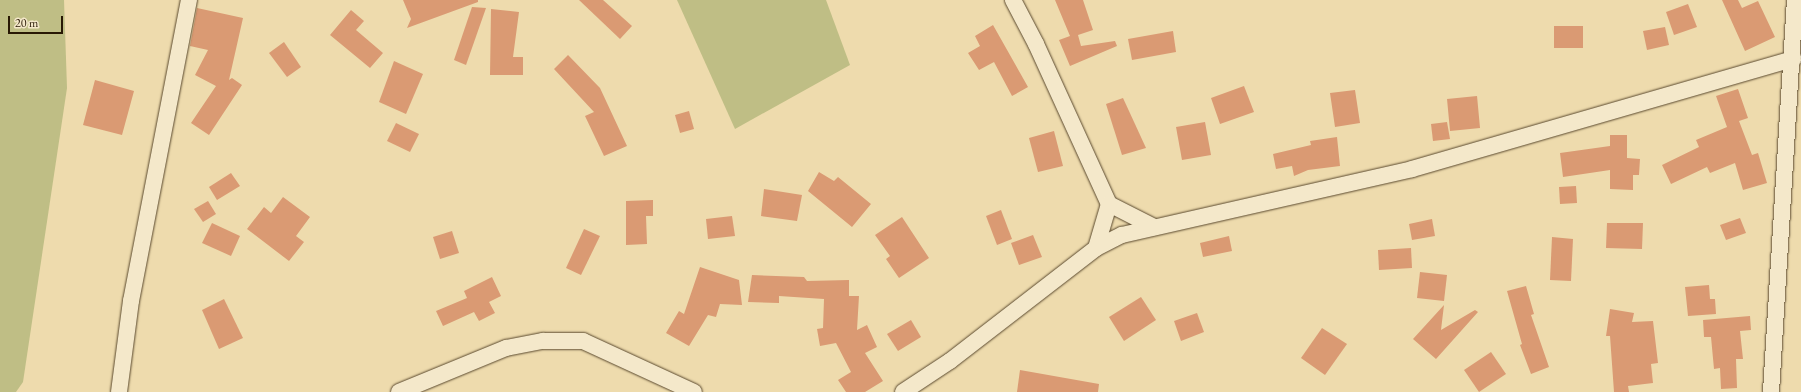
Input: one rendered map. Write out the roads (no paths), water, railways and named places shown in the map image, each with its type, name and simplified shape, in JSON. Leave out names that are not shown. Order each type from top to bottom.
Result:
[{"type":"street","points":[[119,392],[131,301],[189,0]]},
{"type":"street","points":[[1013,0],[1109,204],[1154,227]]},
{"type":"street","points":[[1770,392],[1793,59],[1795,0]]},
{"type":"street","points":[[903,392],[950,361],[1096,248],[1122,235],[1412,169],[1793,59]]},
{"type":"street","points":[[1096,248],[1109,204]]},
{"type":"street","points":[[399,392],[506,348],[543,341],[583,341],[694,392]]}]
